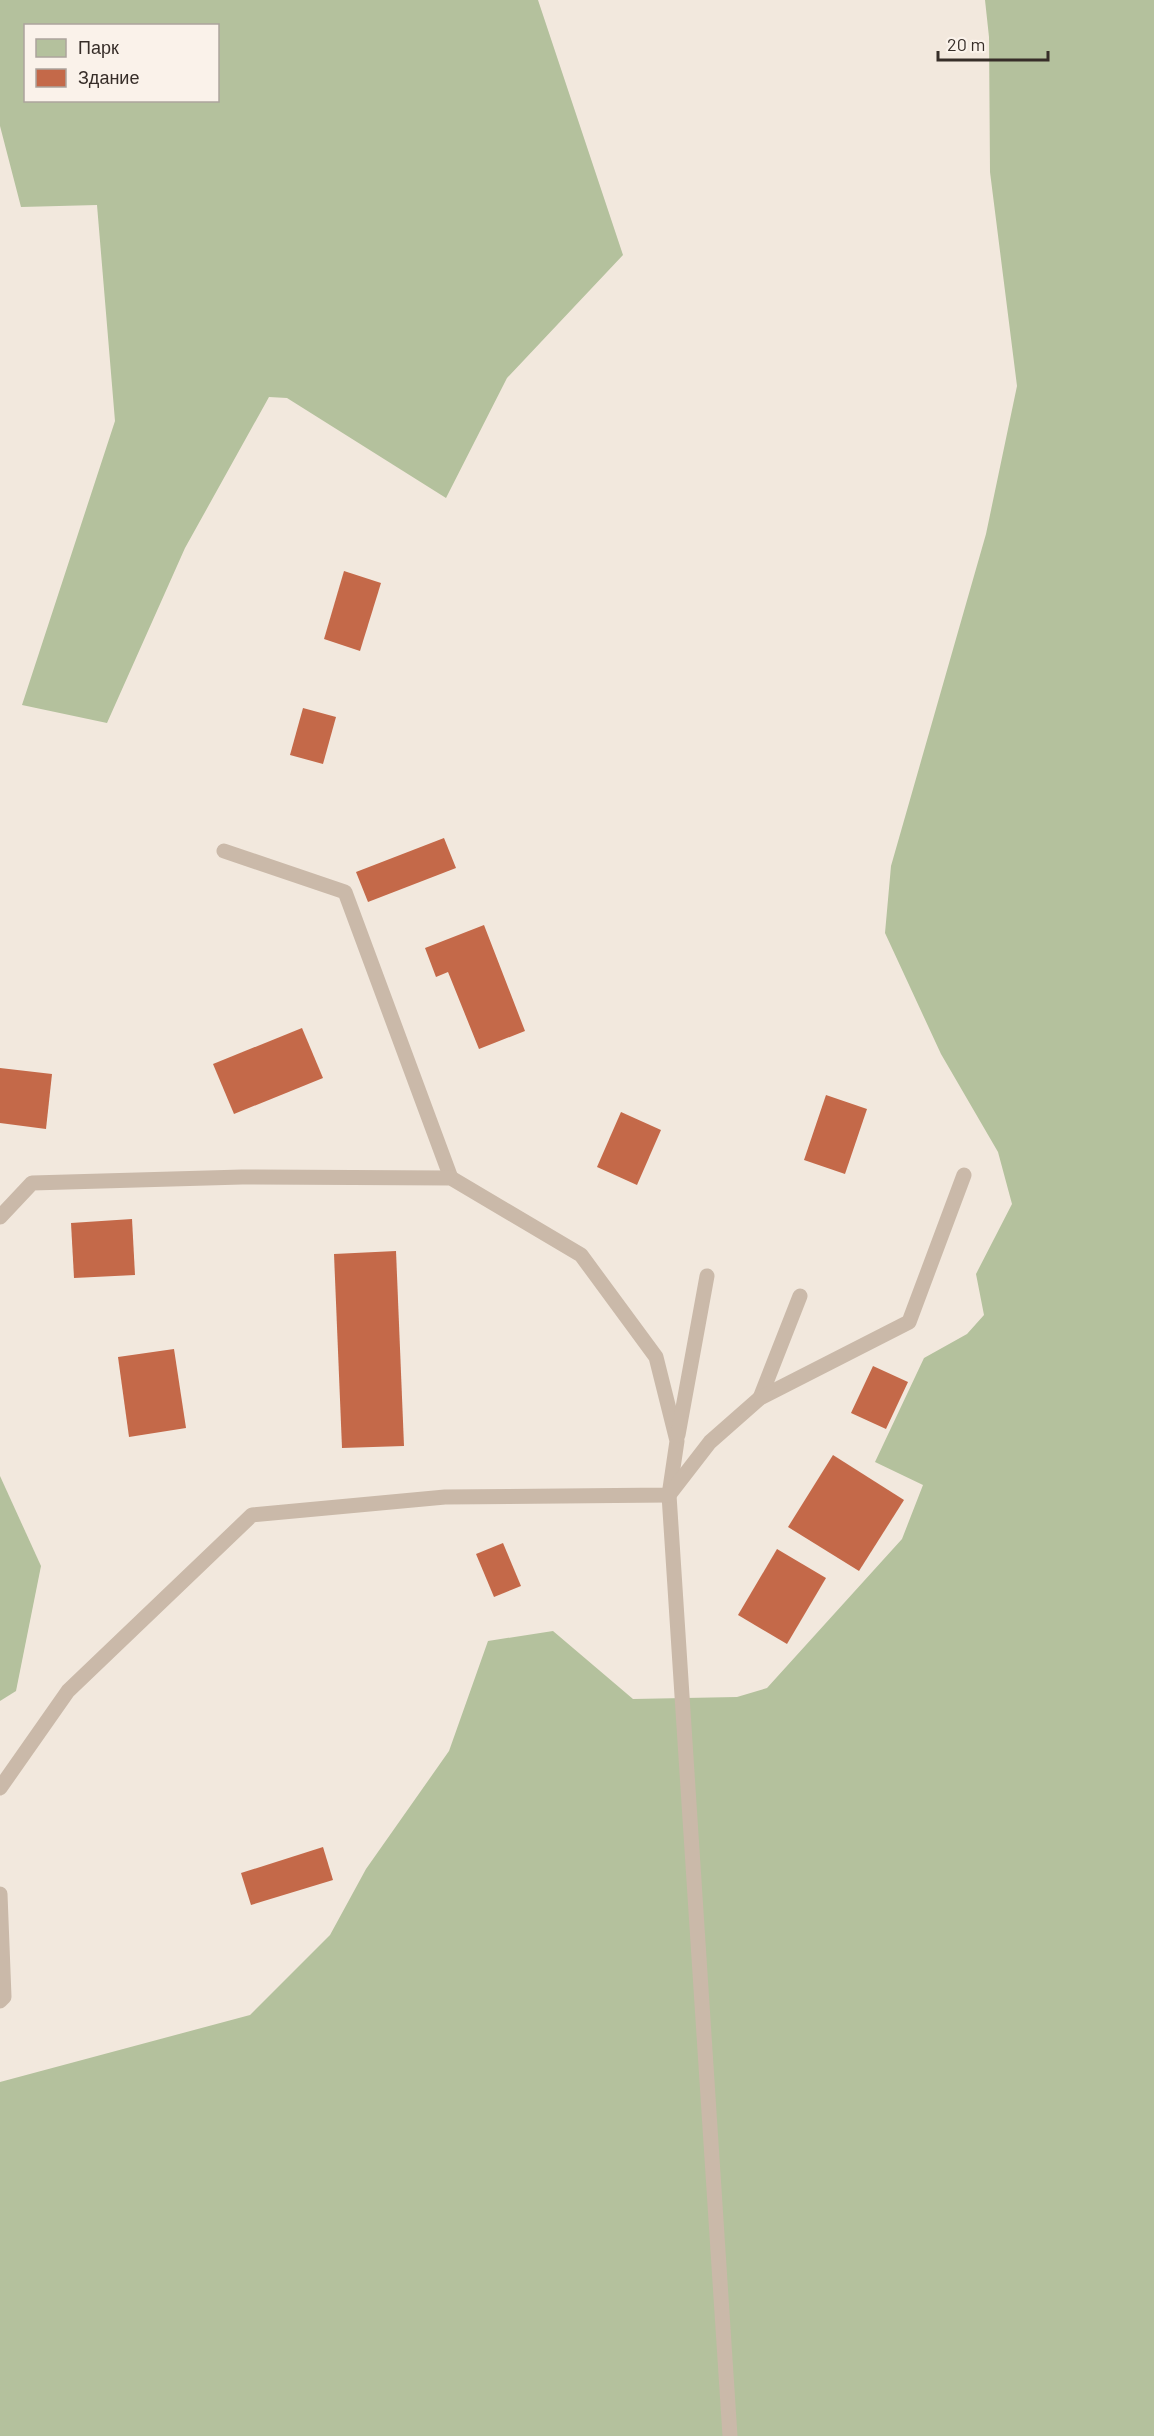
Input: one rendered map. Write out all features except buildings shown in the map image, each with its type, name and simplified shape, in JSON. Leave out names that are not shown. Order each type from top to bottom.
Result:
[{"type":"lane","points":[[224,850],[345,892],[451,1178]]},
{"type":"lane","points":[[669,1495],[710,1442],[760,1398],[909,1322],[964,1175]]},
{"type":"lane","points":[[0,1217],[32,1183],[242,1177],[451,1178],[581,1255],[656,1357],[677,1441]]},
{"type":"lane","points":[[707,1276],[669,1495],[730,2436]]},
{"type":"lane","points":[[760,1398],[800,1296]]},
{"type":"lane","points":[[0,1788],[68,1691],[252,1515],[445,1497],[669,1495]]},
{"type":"lane","points":[[0,1894],[4,1997],[0,2001]]},
{"type":"green space","points":[[0,0],[538,0],[623,255],[507,378],[446,498],[287,398],[269,397],[185,548],[107,723],[22,705],[115,421],[97,205],[21,207],[0,126]]},
{"type":"green space","points":[[985,0],[1154,0],[1154,2436],[0,2436],[0,2082],[250,2015],[330,1935],[366,1869],[449,1751],[488,1641],[553,1631],[633,1699],[737,1697],[767,1688],[902,1539],[923,1485],[875,1462],[924,1358],[967,1334],[984,1315],[976,1274],[1012,1204],[998,1152],[941,1054],[885,933],[891,866],[986,534],[1017,386],[990,172],[989,37]]},
{"type":"green space","points":[[0,1476],[41,1566],[16,1691],[0,1701]]}]
